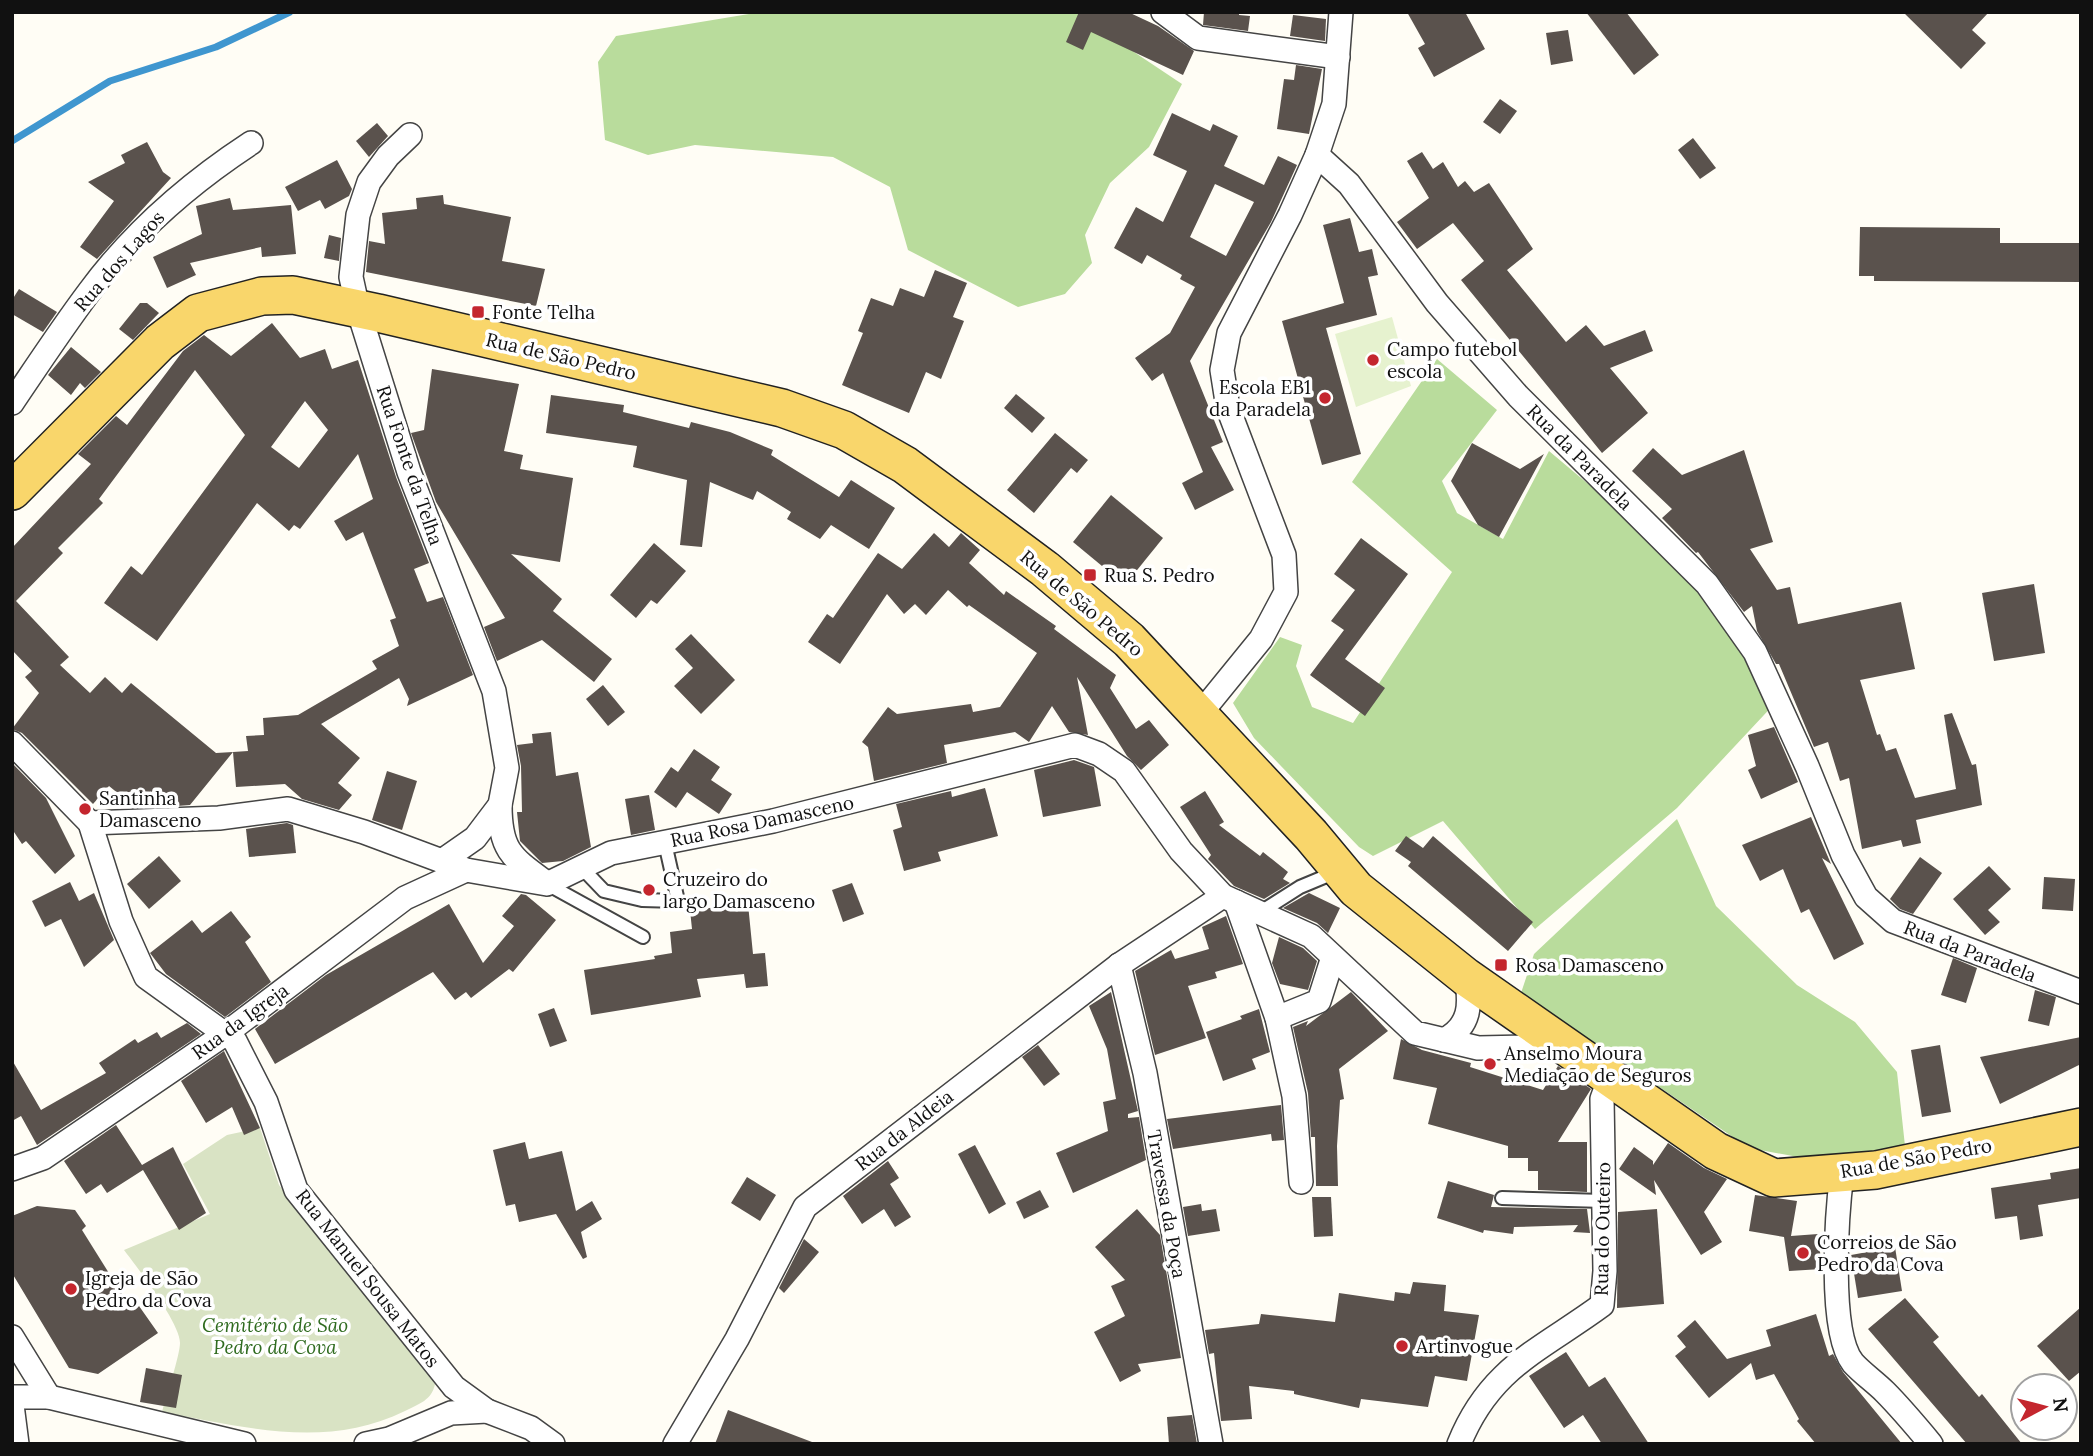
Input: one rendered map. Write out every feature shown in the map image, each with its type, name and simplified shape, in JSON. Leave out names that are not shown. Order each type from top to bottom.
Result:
[{"type":"main road","name":"Rua de São Pedro","points":[[12,491],[160,342],[198,313],[262,296],[283,295],[358,309],[782,408],[844,430],[905,465],[1045,569],[1129,640],[1200,714],[1356,889],[1466,977],[1716,1151],[1774,1178],[1875,1170],[2081,1127]]},
{"type":"street","points":[[1163,12],[1198,38],[1338,57]]},
{"type":"street","points":[[1200,714],[1261,639],[1286,592],[1284,555],[1228,408],[1222,370],[1229,332],[1290,215],[1317,155],[1334,104],[1341,12]]},
{"type":"street","name":"Rua Fonte da Telha","points":[[410,135],[388,156],[369,181],[358,215],[351,277],[358,309],[408,472],[494,691],[507,768],[500,805],[500,831],[510,855],[547,884]]},
{"type":"street","name":"Rua dos Lagos","points":[[12,403],[90,290],[107,271],[166,207],[204,174],[251,142]]},
{"type":"street","name":"Rua da Paradela","points":[[1317,155],[1349,184],[1437,303],[1518,396],[1707,584],[1755,652],[1807,766],[1843,855],[1866,897],[1893,922],[2081,992]]},
{"type":"street","points":[[12,743],[90,823],[219,818],[288,809],[364,832],[466,870],[547,884]]},
{"type":"street","name":"Rua Rosa Damasceno","points":[[547,884],[611,853],[773,821],[1074,745],[1099,754],[1124,771],[1181,851],[1229,899],[1311,936],[1415,1033],[1478,1048],[1566,1046]]},
{"type":"street","name":"Rua Fonte da Telha","points":[[442,862],[475,838],[500,805]]},
{"type":"street","name":"Rua Manuel Sousa Matos","points":[[90,823],[121,921],[146,977],[235,1041],[266,1102],[296,1190],[454,1387],[487,1411],[531,1428],[553,1444]]},
{"type":"street","name":"Rua da Igreja","points":[[12,1169],[43,1158],[225,1034],[405,898],[466,870]]},
{"type":"street","points":[[1229,899],[1277,1018],[1294,1096],[1301,1182]]},
{"type":"street","name":"Rua da Aldeia","points":[[675,1444],[737,1339],[805,1207],[1119,965],[1229,899]]},
{"type":"street","points":[[1277,1018],[1320,1001],[1333,957]]},
{"type":"street","name":"Travessa da Poça","points":[[1119,965],[1145,1073],[1211,1444]]},
{"type":"street","points":[[1444,1040],[1464,1025],[1470,1001],[1466,977]]},
{"type":"street","name":"Rua do Outeiro","points":[[1459,1444],[1499,1377],[1549,1339],[1602,1305],[1602,1099],[1609,1077]]},
{"type":"street","points":[[1842,1173],[1836,1223],[1836,1286],[1851,1361],[1886,1393],[1931,1444]]},
{"type":"street","points":[[12,1337],[49,1396]]},
{"type":"street","points":[[12,1397],[49,1396],[244,1444]]},
{"type":"street","points":[[12,1405],[17,1444]]},
{"type":"street","points":[[366,1444],[389,1440],[450,1413],[487,1411]]},
{"type":"lane","points":[[581,867],[604,891],[642,900],[678,901],[665,843]]},
{"type":"lane","points":[[1259,912],[1300,887],[1340,871]]},
{"type":"lane","points":[[547,884],[643,937]]},
{"type":"lane","points":[[1502,1198],[1604,1201]]},
{"type":"green space","points":[[761,12],[1100,12],[1092,24],[1182,84],[1149,147],[1110,183],[1085,235],[1092,263],[1065,294],[1018,307],[908,250],[890,187],[833,157],[695,145],[648,155],[605,140],[598,62],[616,36]]},
{"type":"green space","name":"Campo futebol escola","points":[[1392,317],[1411,386],[1356,407],[1335,334]]},
{"type":"green space","points":[[1437,359],[1497,410],[1442,481],[1457,513],[1503,539],[1549,451],[1707,584],[1778,700],[1677,808],[1535,929],[1443,821],[1373,856],[1359,847],[1254,738],[1233,703],[1280,637],[1302,645],[1296,666],[1312,707],[1353,723],[1452,572],[1352,482]]},
{"type":"green space","points":[[1677,819],[1716,906],[1797,985],[1855,1022],[1897,1072],[1905,1146],[1825,1162],[1749,1148],[1521,993],[1534,954]]},
{"type":"green space","name":"Cemitério de São Pedro da Cova","points":[[260,1128],[279,1185],[435,1384],[428,1398],[420,1404],[375,1423],[345,1430],[315,1432],[254,1429],[162,1412],[178,1357],[178,1334],[157,1295],[124,1250],[210,1214],[183,1164],[227,1135]]},
{"type":"building","points":[[1079,12],[1128,12],[1158,26],[1194,51],[1183,75],[1091,32],[1083,50],[1066,42]]},
{"type":"building","points":[[1204,12],[1239,12],[1239,15],[1250,16],[1248,31],[1203,25]]},
{"type":"building","points":[[1407,12],[1465,12],[1485,49],[1434,77],[1418,48],[1425,44]]},
{"type":"building","points":[[1586,12],[1626,12],[1659,55],[1634,75]]},
{"type":"building","points":[[1903,12],[1989,12],[1972,30],[1986,43],[1961,69]]},
{"type":"building","points":[[1293,15],[1326,19],[1325,41],[1290,36]]},
{"type":"building","points":[[1568,30],[1573,61],[1551,65],[1546,33]]},
{"type":"building","points":[[1296,65],[1322,69],[1309,134],[1277,129],[1284,79],[1294,80]]},
{"type":"building","points":[[1500,99],[1517,111],[1500,134],[1483,122]]},
{"type":"building","points":[[1172,113],[1210,131],[1213,124],[1238,136],[1224,166],[1264,185],[1278,156],[1297,165],[1271,222],[1190,361],[1223,442],[1211,447],[1234,490],[1195,510],[1182,483],[1203,472],[1163,373],[1152,381],[1135,358],[1170,333],[1195,287],[1180,279],[1182,275],[1147,255],[1142,264],[1114,248],[1136,207],[1163,222],[1187,171],[1153,155]],"holes":[[[1215,184],[1254,202],[1226,256],[1190,237]]]},
{"type":"building","points":[[377,123],[388,136],[369,157],[356,141]]},
{"type":"building","points":[[1693,138],[1716,168],[1700,179],[1678,150]]},
{"type":"building","points":[[147,142],[163,172],[171,178],[97,259],[80,247],[114,201],[88,182],[125,163],[121,155]]},
{"type":"building","points":[[1422,152],[1433,169],[1443,162],[1458,187],[1465,181],[1474,192],[1489,183],[1533,249],[1507,270],[1566,342],[1586,325],[1604,346],[1645,330],[1653,351],[1610,368],[1648,413],[1602,453],[1461,280],[1484,261],[1453,223],[1417,249],[1397,222],[1429,198],[1407,161]]},
{"type":"building","points":[[337,160],[352,189],[349,196],[325,209],[320,200],[298,211],[285,187]]},
{"type":"building","points":[[443,195],[444,204],[511,217],[502,261],[545,269],[536,306],[366,272],[369,241],[385,244],[382,213],[417,209],[416,198]]},
{"type":"building","points":[[230,198],[233,210],[291,205],[296,254],[262,257],[261,247],[190,263],[196,275],[167,288],[153,257],[202,234],[196,206]]},
{"type":"building","points":[[1350,218],[1359,252],[1372,249],[1378,275],[1368,277],[1377,315],[1326,328],[1361,454],[1322,465],[1282,321],[1344,303],[1323,225]]},
{"type":"building","points":[[1860,227],[2000,228],[2000,243],[2081,243],[2081,282],[1874,281],[1874,276],[1859,276]]},
{"type":"building","points":[[329,235],[341,238],[339,261],[324,258]]},
{"type":"building","points":[[935,270],[967,283],[953,317],[964,321],[941,379],[926,372],[909,413],[842,385],[863,333],[858,331],[871,298],[893,306],[900,288],[924,297]]},
{"type":"building","points":[[19,289],[57,312],[43,332],[12,314],[12,300]]},
{"type":"building","points":[[140,303],[147,303],[159,313],[133,340],[119,329]]},
{"type":"building","points":[[272,323],[300,358],[325,349],[332,369],[358,360],[396,477],[429,563],[414,569],[427,602],[443,597],[473,675],[407,706],[409,699],[399,678],[321,724],[360,758],[338,783],[352,795],[339,810],[302,799],[285,784],[236,787],[233,752],[190,805],[177,806],[155,788],[140,807],[135,807],[109,786],[93,804],[22,733],[12,729],[39,693],[25,677],[32,671],[12,650],[12,548],[91,464],[78,454],[116,416],[127,425],[183,351],[204,335],[231,356]],"holes":[[[195,370],[245,435],[142,575],[131,566],[104,603],[157,641],[257,503],[289,531],[294,525],[300,529],[358,454],[373,499],[334,521],[346,541],[363,532],[396,618],[390,620],[399,646],[372,661],[377,669],[298,715],[263,718],[264,735],[246,736],[248,751],[216,753],[131,683],[122,693],[105,677],[90,693],[60,665],[69,657],[16,601],[63,553],[58,548],[103,503],[99,499]],[[305,401],[328,430],[299,468],[271,447]]]},
{"type":"building","points":[[71,347],[101,372],[85,388],[80,383],[71,395],[48,375]]},
{"type":"building","points":[[432,369],[519,384],[504,451],[523,455],[520,469],[573,478],[560,562],[511,554],[562,599],[553,611],[612,659],[594,682],[542,640],[497,661],[484,627],[505,618],[436,502],[411,433],[424,430]]},
{"type":"building","points":[[1016,394],[1045,418],[1032,433],[1004,408]]},
{"type":"building","points":[[551,395],[624,405],[623,412],[689,428],[691,422],[730,432],[773,450],[771,455],[839,497],[851,480],[895,508],[869,549],[831,525],[820,539],[787,519],[791,512],[757,491],[753,500],[710,482],[702,547],[680,545],[687,480],[633,467],[637,446],[546,433]]},
{"type":"building","points":[[1055,433],[1088,460],[1077,473],[1071,468],[1034,513],[1007,490]]},
{"type":"building","points":[[1472,443],[1520,469],[1544,454],[1499,537],[1478,525],[1451,481]]},
{"type":"building","points":[[1653,448],[1682,475],[1744,450],[1773,542],[1750,549],[1777,590],[1790,587],[1798,624],[1901,602],[1915,669],[1860,680],[1877,735],[1880,734],[1886,751],[1896,748],[1915,798],[1956,789],[1944,715],[1952,713],[1972,765],[1976,764],[1982,805],[1916,820],[1921,843],[1903,847],[1901,840],[1862,849],[1849,778],[1840,781],[1828,742],[1814,747],[1779,664],[1776,664],[1757,631],[1752,606],[1744,612],[1698,552],[1696,553],[1662,518],[1672,509],[1632,471]]},
{"type":"building","points":[[1111,495],[1163,538],[1125,585],[1073,542]]},
{"type":"building","points":[[934,533],[949,547],[961,533],[980,550],[969,563],[1004,595],[1006,591],[1056,626],[1054,629],[1116,675],[1110,688],[1136,729],[1149,720],[1169,745],[1141,770],[1127,756],[1077,677],[1088,735],[1069,732],[1052,706],[1029,742],[1015,732],[944,745],[947,763],[874,781],[868,747],[862,742],[888,707],[897,714],[971,704],[973,712],[1000,707],[1037,653],[969,605],[967,607],[948,590],[926,615],[915,604],[904,614],[887,594],[840,664],[808,642],[827,614],[833,618],[878,553],[902,569]]},
{"type":"building","points":[[1361,538],[1408,574],[1345,659],[1385,688],[1365,716],[1310,675],[1344,630],[1331,621],[1355,590],[1334,574]]},
{"type":"building","points":[[654,543],[686,571],[657,604],[651,600],[636,618],[610,595]]},
{"type":"building","points":[[2034,584],[2045,653],[1994,661],[1982,593]]},
{"type":"building","points":[[691,634],[735,680],[701,714],[674,686],[693,668],[675,649]]},
{"type":"building","points":[[603,685],[625,712],[608,726],[586,699]]},
{"type":"building","points":[[1774,727],[1798,782],[1761,799],[1748,770],[1756,766],[1748,735]]},
{"type":"building","points":[[551,732],[556,776],[578,772],[591,847],[563,861],[542,863],[520,841],[517,812],[522,812],[521,766],[517,745],[533,743],[532,734]]},
{"type":"building","points":[[694,749],[720,767],[711,780],[732,794],[719,814],[687,792],[676,808],[654,792],[671,767],[678,772]]},
{"type":"building","points":[[1074,760],[1094,767],[1101,806],[1043,817],[1034,770]]},
{"type":"building","points":[[12,763],[46,798],[75,856],[55,874],[26,841],[22,844],[12,829]]},
{"type":"building","points":[[387,771],[417,781],[402,830],[372,820]]},
{"type":"building","points":[[985,788],[998,836],[938,852],[941,861],[904,871],[893,830],[902,827],[896,804],[951,791],[952,797]]},
{"type":"building","points":[[1205,791],[1224,822],[1219,825],[1260,856],[1263,852],[1288,872],[1283,879],[1290,883],[1264,899],[1234,886],[1208,859],[1211,855],[1180,807]]},
{"type":"building","points":[[649,795],[655,830],[631,835],[625,799]]},
{"type":"building","points":[[1811,817],[1831,864],[1822,858],[1864,944],[1834,960],[1809,909],[1801,913],[1783,869],[1760,881],[1742,845]]},
{"type":"building","points":[[287,823],[293,825],[296,853],[249,857],[246,829]]},
{"type":"building","points":[[1406,836],[1423,848],[1433,836],[1533,922],[1508,951],[1408,866],[1411,862],[1395,851]]},
{"type":"building","points":[[159,856],[181,881],[149,909],[127,884]]},
{"type":"building","points":[[1920,857],[1942,873],[1913,914],[1900,909],[1890,899]]},
{"type":"building","points":[[1989,866],[2011,889],[1988,910],[2000,922],[1985,935],[1953,899]]},
{"type":"building","points":[[2044,877],[2075,879],[2073,911],[2042,909]]},
{"type":"building","points":[[70,882],[79,901],[94,893],[114,940],[84,967],[61,919],[45,927],[32,901]]},
{"type":"building","points":[[852,883],[864,914],[843,922],[832,890]]},
{"type":"building","points":[[1309,893],[1340,908],[1328,933],[1317,923],[1283,908]]},
{"type":"building","points":[[521,894],[526,895],[556,920],[513,972],[509,969],[471,998],[466,992],[455,1000],[433,972],[275,1064],[255,1029],[326,975],[449,904],[483,963],[514,926],[502,916]]},
{"type":"building","points":[[748,904],[753,954],[765,953],[768,986],[746,988],[744,974],[697,979],[701,997],[591,1015],[584,970],[655,959],[654,956],[672,953],[670,932],[692,929],[690,910]]},
{"type":"building","points":[[231,911],[251,937],[245,942],[271,982],[225,1017],[166,974],[150,953],[192,920],[202,933]]},
{"type":"building","points":[[1226,916],[1243,964],[1215,972],[1217,978],[1188,986],[1206,1038],[1155,1055],[1135,971],[1171,950],[1175,959],[1209,949],[1202,927]]},
{"type":"building","points":[[1279,937],[1303,948],[1317,961],[1308,990],[1280,984],[1272,963]]},
{"type":"building","points":[[1953,958],[1977,968],[1966,1003],[1941,995]]},
{"type":"building","points":[[2035,990],[2056,997],[2049,1026],[2028,1021]]},
{"type":"building","points":[[1111,992],[1138,1111],[1128,1114],[1128,1118],[1139,1117],[1146,1160],[1073,1193],[1056,1153],[1108,1131],[1103,1102],[1116,1099],[1107,1049],[1089,1006]]},
{"type":"building","points":[[1351,992],[1388,1031],[1339,1069],[1344,1099],[1340,1100],[1338,1186],[1316,1186],[1315,1137],[1311,1137],[1308,1093],[1293,1027],[1308,1021],[1306,1026]]},
{"type":"building","points":[[554,1008],[567,1041],[550,1047],[538,1014]]},
{"type":"building","points":[[1259,1009],[1270,1052],[1252,1059],[1256,1069],[1223,1081],[1206,1032],[1242,1019],[1240,1016]]},
{"type":"building","points":[[187,1023],[201,1034],[37,1145],[21,1116],[12,1121],[12,1060],[41,1110],[106,1073],[99,1063],[135,1039],[138,1043],[157,1032],[161,1038]]},
{"type":"building","points":[[2081,1037],[2081,1064],[2000,1104],[1980,1057]]},
{"type":"building","points":[[1401,1039],[1422,1050],[1471,1063],[1470,1067],[1543,1090],[1558,1066],[1591,1089],[1558,1142],[1587,1142],[1587,1192],[1538,1190],[1538,1171],[1528,1171],[1528,1158],[1508,1158],[1508,1146],[1428,1124],[1437,1088],[1393,1079]]},
{"type":"building","points":[[1038,1045],[1060,1074],[1044,1086],[1022,1057]]},
{"type":"building","points":[[1940,1045],[1951,1112],[1922,1117],[1911,1050]]},
{"type":"building","points":[[224,1051],[260,1128],[244,1135],[232,1107],[206,1123],[181,1081]]},
{"type":"building","points":[[1281,1105],[1284,1140],[1272,1141],[1271,1134],[1173,1149],[1167,1119]]},
{"type":"building","points":[[116,1125],[142,1165],[173,1147],[206,1213],[179,1230],[143,1170],[107,1193],[101,1184],[86,1194],[64,1161]]},
{"type":"building","points":[[525,1142],[529,1159],[562,1151],[576,1211],[592,1201],[602,1219],[581,1232],[587,1257],[583,1259],[556,1214],[519,1222],[515,1204],[506,1206],[493,1150]]},
{"type":"building","points":[[1668,1143],[1704,1168],[1727,1179],[1704,1212],[1722,1242],[1701,1255],[1654,1180],[1656,1195],[1619,1169],[1634,1147],[1653,1161],[1653,1165]]},
{"type":"building","points":[[975,1145],[1006,1204],[989,1214],[958,1154]]},
{"type":"building","points":[[888,1161],[899,1178],[890,1184],[911,1217],[895,1227],[884,1209],[862,1224],[843,1196]]},
{"type":"building","points":[[2081,1168],[2081,1198],[2038,1205],[2043,1236],[2020,1240],[2017,1216],[1995,1219],[1991,1188],[2051,1179],[2050,1173]]},
{"type":"building","points":[[747,1177],[776,1195],[760,1221],[731,1203]]},
{"type":"building","points":[[1448,1181],[1494,1195],[1491,1207],[1587,1209],[1590,1233],[1573,1232],[1578,1225],[1514,1227],[1513,1234],[1484,1230],[1483,1233],[1437,1218]]},
{"type":"building","points":[[1040,1190],[1049,1207],[1024,1219],[1016,1202]]},
{"type":"building","points":[[1755,1195],[1797,1201],[1791,1236],[1818,1234],[1822,1269],[1789,1271],[1784,1237],[1749,1231]]},
{"type":"building","points":[[1312,1197],[1331,1197],[1333,1236],[1314,1237]]},
{"type":"building","points":[[1201,1204],[1202,1211],[1216,1209],[1220,1231],[1188,1236],[1183,1207]]},
{"type":"building","name":"Igreja de São Pedro da Cova","points":[[37,1206],[75,1210],[86,1226],[82,1230],[132,1310],[139,1306],[158,1333],[98,1374],[69,1368],[12,1273],[12,1216]]},
{"type":"building","points":[[1137,1209],[1160,1235],[1181,1358],[1138,1364],[1141,1371],[1120,1382],[1094,1332],[1125,1316],[1111,1286],[1125,1280],[1095,1247]]},
{"type":"building","points":[[1657,1209],[1664,1304],[1617,1308],[1618,1212]]},
{"type":"building","points":[[804,1239],[819,1252],[784,1293],[779,1288]]},
{"type":"building","points":[[1895,1247],[1902,1291],[1858,1298],[1851,1255]]},
{"type":"building","points":[[1413,1282],[1446,1285],[1444,1311],[1479,1315],[1467,1381],[1435,1376],[1428,1407],[1361,1399],[1359,1408],[1294,1394],[1294,1391],[1249,1386],[1252,1419],[1221,1421],[1214,1353],[1209,1354],[1205,1330],[1259,1324],[1261,1314],[1335,1322],[1339,1293],[1394,1301],[1395,1292],[1410,1294]]},
{"type":"building","points":[[1905,1298],[1939,1337],[1933,1342],[1979,1397],[1982,1394],[2009,1428],[2009,1442],[2022,1444],[1967,1444],[1868,1329]]},
{"type":"building","points":[[2081,1307],[2081,1371],[2061,1372],[2037,1346]]},
{"type":"building","points":[[1816,1314],[1829,1356],[1833,1354],[1843,1372],[1902,1444],[1816,1444],[1797,1421],[1799,1419],[1774,1374],[1756,1380],[1751,1363],[1709,1398],[1675,1356],[1686,1347],[1677,1336],[1695,1320],[1727,1359],[1771,1346],[1766,1330]]},
{"type":"building","points":[[1566,1352],[1589,1387],[1605,1377],[1649,1444],[1602,1444],[1583,1415],[1564,1428],[1529,1376]]},
{"type":"building","points":[[146,1368],[182,1375],[176,1408],[140,1402]]},
{"type":"building","points":[[728,1410],[812,1442],[812,1444],[715,1444]]},
{"type":"building","points":[[1192,1415],[1197,1444],[1169,1444],[1167,1417]]},
{"type":"waterway","points":[[12,141],[110,81],[216,47],[290,12]]},
{"type":"place","name":"Fonte Telha","points":[[478,312]]},
{"type":"place","name":"Campo futebol escola","points":[[1373,360]]},
{"type":"place","name":"Escola EB1 da Paradela","points":[[1325,398]]},
{"type":"place","name":"Rua S. Pedro","points":[[1090,575]]},
{"type":"place","name":"Santinha Damasceno","points":[[85,809]]},
{"type":"place","name":"Cruzeiro do largo Damasceno","points":[[649,890]]},
{"type":"place","name":"Rosa Damasceno","points":[[1501,965]]},
{"type":"place","name":"Anselmo Moura Mediação de Seguros","points":[[1490,1064]]},
{"type":"place","name":"Correios de São Pedro da Cova","points":[[1803,1253]]},
{"type":"place","name":"Igreja de São Pedro da Cova","points":[[71,1289]]},
{"type":"place","name":"Artinvogue","points":[[1402,1346]]}]
